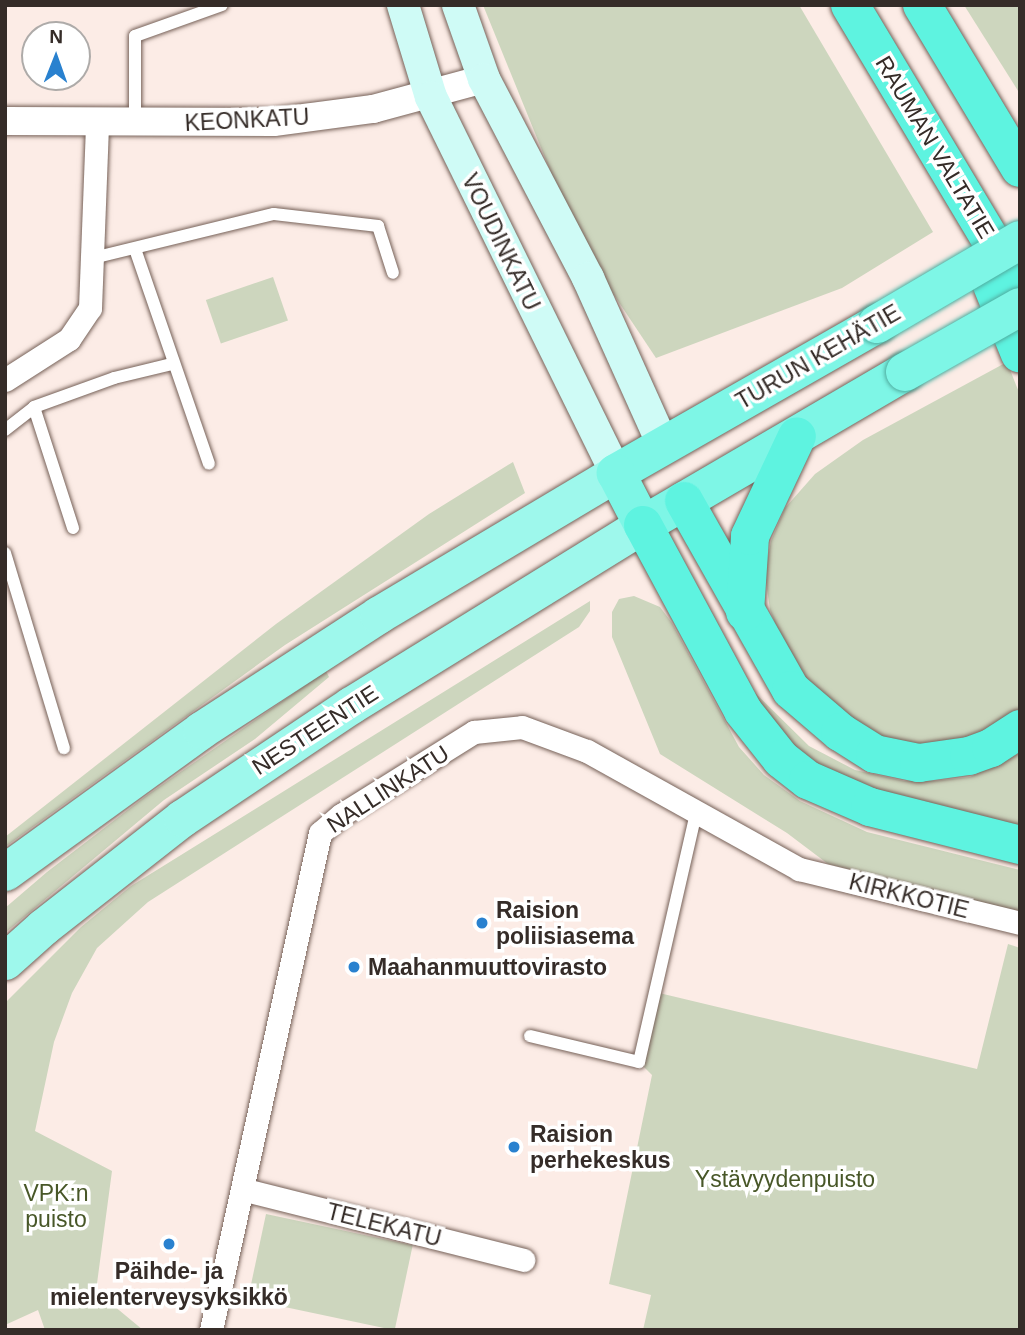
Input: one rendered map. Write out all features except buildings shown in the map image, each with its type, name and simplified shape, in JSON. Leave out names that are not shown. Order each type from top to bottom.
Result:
[{"type":"highway","name":"RAUMAN VALTATIE","points":[[850,5],[1020,289]]},
{"type":"highway","points":[[922,5],[1020,168]]},
{"type":"highway","points":[[943,163],[1020,354]]},
{"type":"highway","name":"TURUN KEHÄTIE","points":[[616,473],[1020,240]]},
{"type":"highway","points":[[643,525],[1020,307]]},
{"type":"highway","points":[[745,614],[750,536],[797,436]]},
{"type":"highway","points":[[663,445],[684,500],[745,614],[791,690],[820,718],[875,754],[919,763],[949,761],[991,748],[1020,729]]},
{"type":"highway","points":[[616,473],[743,711],[781,759],[808,780],[870,807],[1020,845]]},
{"type":"main road","name":"VOUDINKATU","points":[[403,5],[431,97],[616,473]]},
{"type":"main road","points":[[458,5],[484,79],[588,278],[663,445]]},
{"type":"main road","points":[[5,872],[201,730],[378,615],[616,473]]},
{"type":"main road","name":"NESTEENTIE","points":[[5,961],[43,927],[182,818],[351,705],[643,525]]},
{"type":"street","name":"KEONKATU","points":[[5,121],[97,124],[274,122],[431,97],[484,79]]},
{"type":"street","points":[[6,379],[69,339],[83,324],[90,308],[97,124]]},
{"type":"street","name":"NALLINKATU","points":[[211,1330],[245,1190],[320,833],[341,815],[474,732],[522,727],[587,751],[799,869]]},
{"type":"street","name":"KIRKKOTIE","points":[[799,869],[1020,923]]},
{"type":"street","name":"TELEKATU","points":[[245,1190],[523,1260]]},
{"type":"lane","points":[[135,124],[135,36],[222,5]]},
{"type":"lane","points":[[93,258],[274,214],[378,226],[393,273]]},
{"type":"lane","points":[[135,248],[172,364],[209,464]]},
{"type":"lane","points":[[5,430],[34,407],[114,378],[172,364]]},
{"type":"lane","points":[[34,407],[72,528]]},
{"type":"lane","points":[[5,553],[64,748]]},
{"type":"lane","points":[[530,1036],[639,1062],[696,814]]},
{"type":"green space","points":[[483,5],[799,5],[933,232],[842,288],[656,358],[580,244]]},
{"type":"green space","points":[[964,5],[1020,5],[1020,94]]},
{"type":"green space","points":[[273,277],[288,320],[221,344],[206,300]]},
{"type":"green space","points":[[1007,362],[1020,395],[1020,708],[1003,725],[945,749],[881,739],[856,725],[792,666],[770,610],[765,574],[771,541],[785,508],[815,474],[863,440]]},
{"type":"green space","points":[[513,462],[525,493],[285,645],[5,847],[5,837],[276,624],[429,514]]},
{"type":"green space","points":[[634,596],[660,607],[672,623],[739,747],[764,775],[800,801],[867,832],[1020,870],[1020,912],[828,864],[787,833],[660,754],[612,637],[612,612],[619,599]]},
{"type":"green space","name":"VPK:n puisto","points":[[590,601],[590,611],[579,627],[148,902],[97,948],[72,993],[54,1042],[35,1131],[112,1171],[96,1291],[143,1330],[45,1330],[38,1310],[5,1325],[5,1003],[81,927],[131,886]]},
{"type":"green space","points":[[326,671],[329,677],[255,739],[164,800],[5,933],[5,908],[47,872],[146,796]]},
{"type":"green space","points":[[742,680],[809,746],[855,770],[904,781],[934,781],[970,777],[1020,753],[1020,836],[803,770]]},
{"type":"green space","name":"Ystävyydenpuisto","points":[[1008,944],[1020,948],[1020,1330],[643,1330],[651,1295],[609,1284],[652,1075],[639,1062],[655,992],[977,1069]]},
{"type":"green space","points":[[266,1214],[413,1245],[395,1330],[248,1299]]},
{"type":"place","name":"Raision poliisiasema","points":[[482,923]]},
{"type":"place","name":"Maahanmuuttovirasto","points":[[354,967]]},
{"type":"place","name":"Raision perhekeskus","points":[[514,1147]]},
{"type":"place","name":"Päihde- ja mielenterveysyksikkö","points":[[169,1244]]}]
